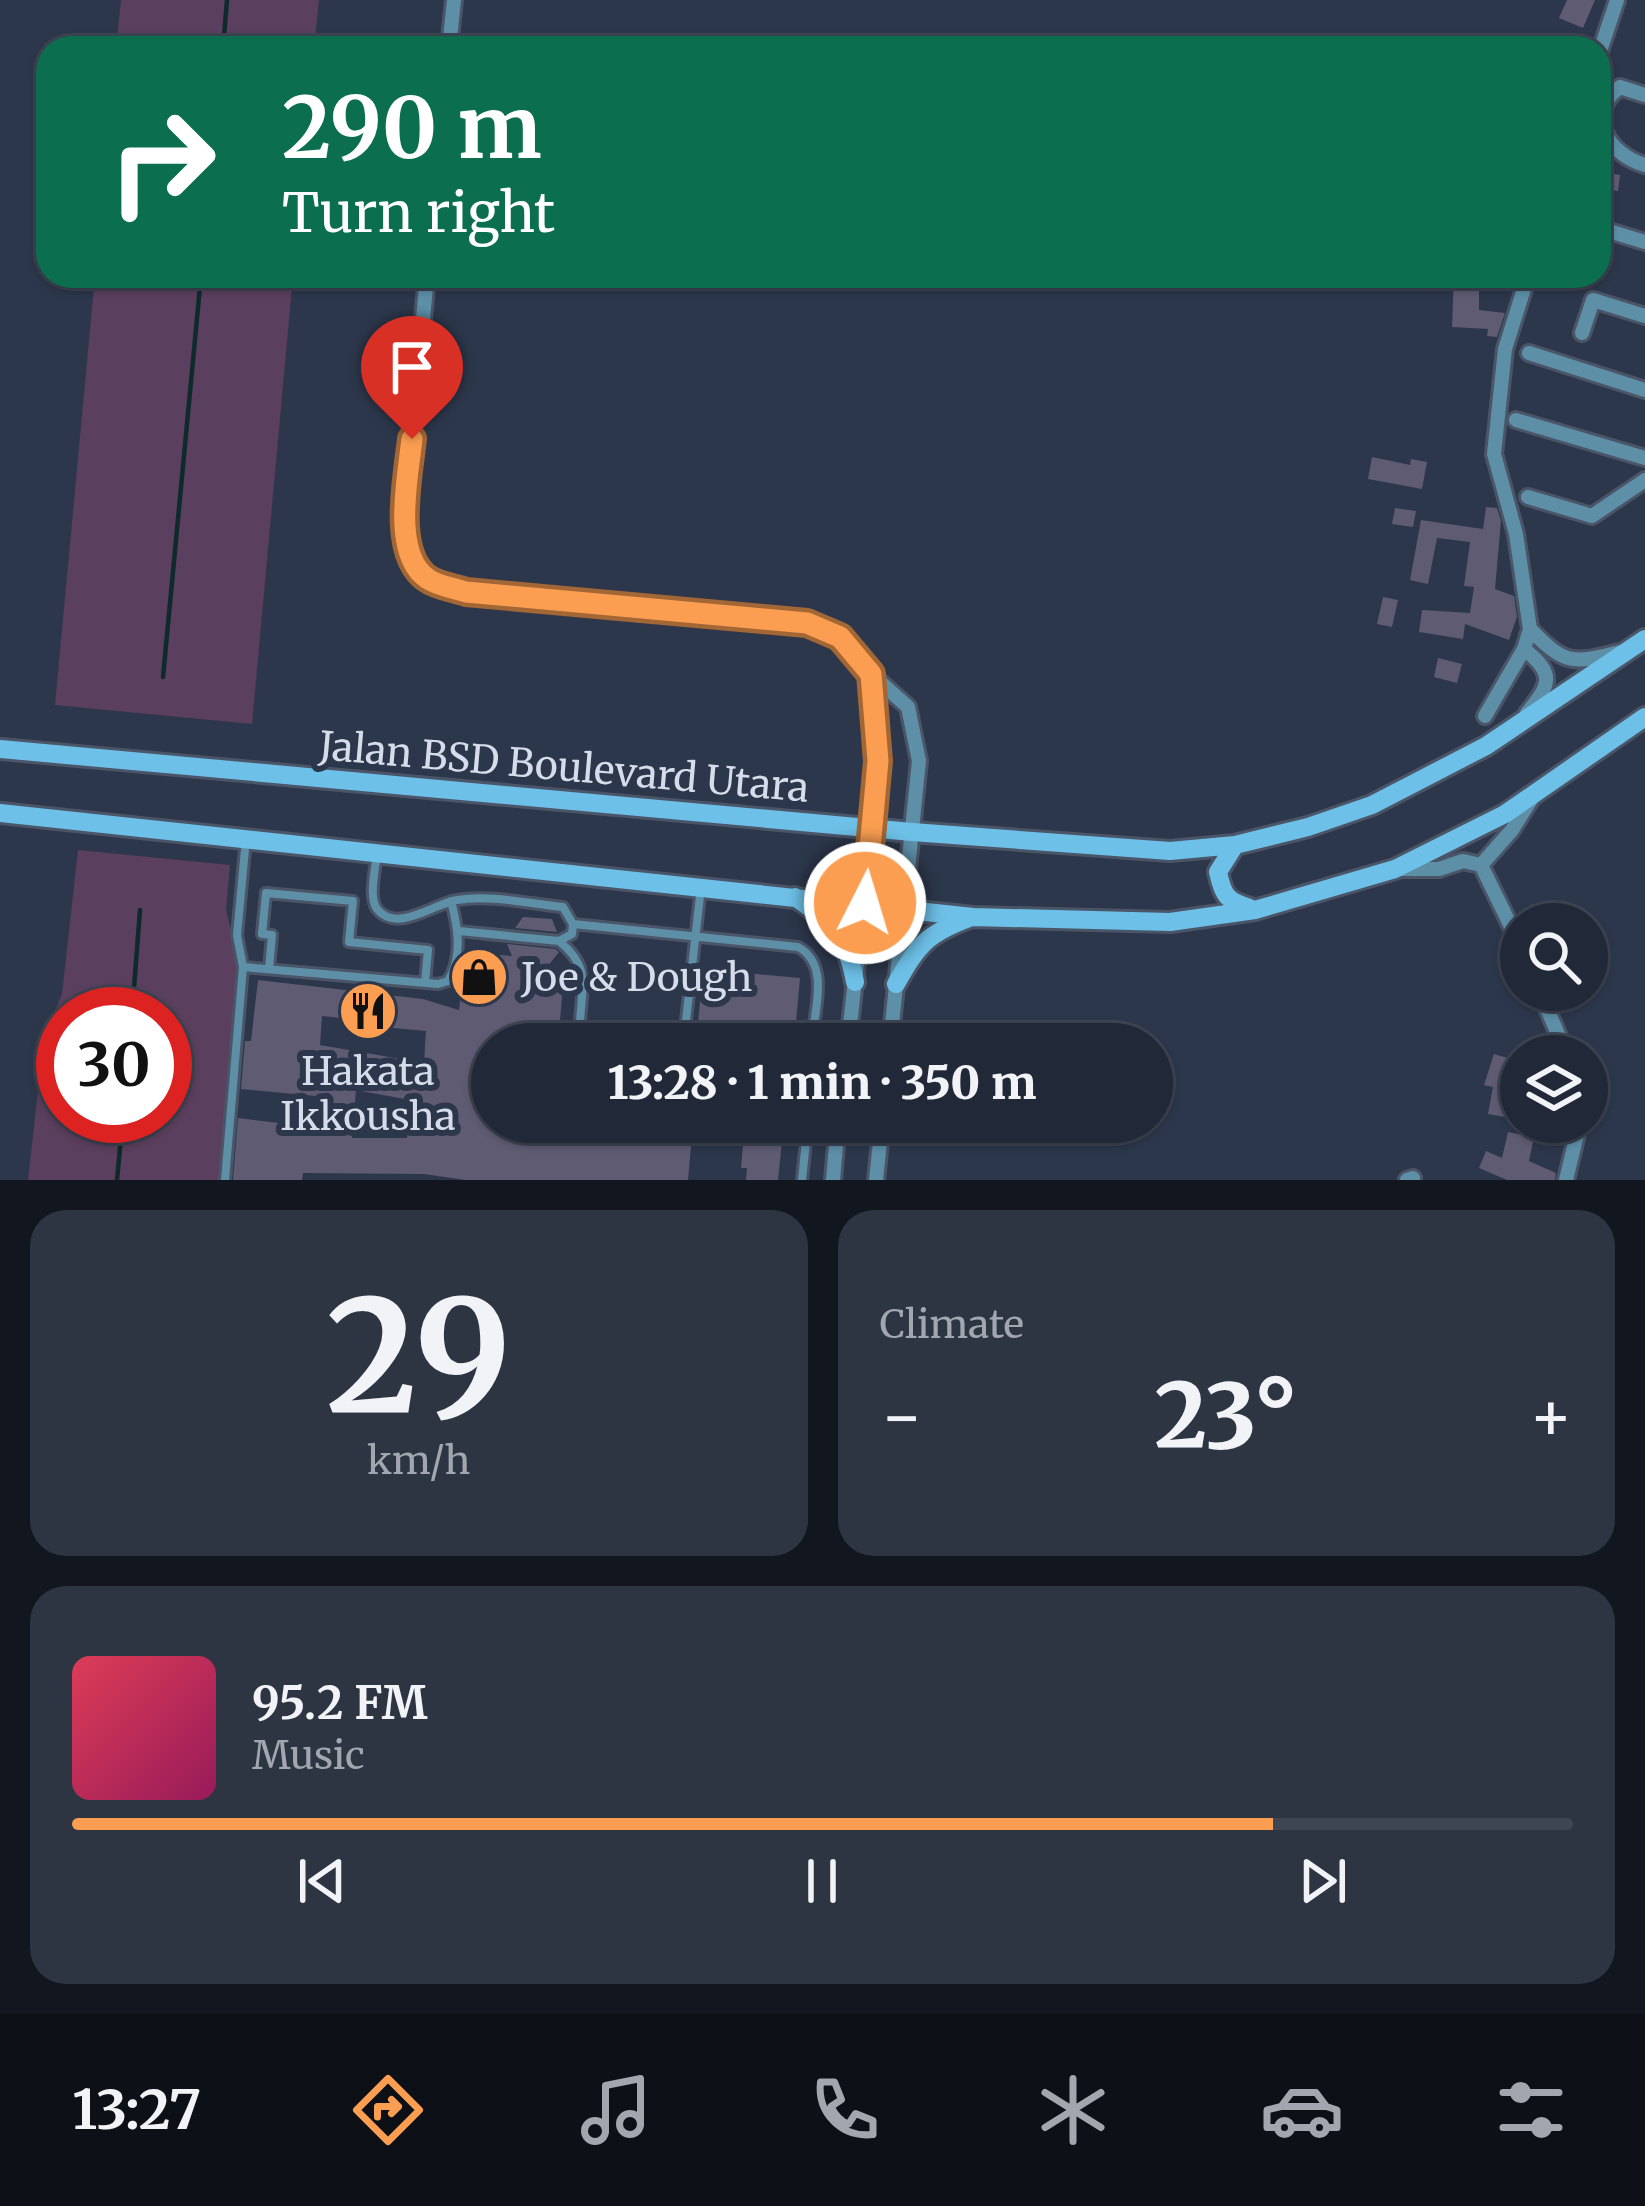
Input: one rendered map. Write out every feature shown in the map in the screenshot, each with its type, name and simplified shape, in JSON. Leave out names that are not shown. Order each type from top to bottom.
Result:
[{"type":"main road","name":"Jalan BSD Boulevard Utara","points":[[0,749],[1170,851],[1235,845],[1372,805],[1516,726],[1636,644]]},
{"type":"main road","points":[[0,813],[973,916],[1169,922],[1255,910],[1395,869],[1450,844],[1535,794],[1645,717]]},
{"type":"main road","points":[[1235,845],[1218,872],[1222,891],[1228,902],[1255,910]]},
{"type":"main road","points":[[793,895],[826,919],[849,949],[855,982]]},
{"type":"main road","points":[[896,984],[916,948],[936,930],[973,916]]},
{"type":"street","points":[[450,36],[454,0]]},
{"type":"street","points":[[1605,36],[1617,0]]},
{"type":"street","points":[[1611,94],[1620,87],[1645,95]]},
{"type":"street","points":[[1611,147],[1625,160],[1645,165]]},
{"type":"street","points":[[1611,232],[1645,242]]},
{"type":"street","points":[[426,288],[404,520],[409,550],[426,579],[466,592],[807,623],[840,637],[908,707],[919,761],[892,1023]]},
{"type":"street","points":[[1485,716],[1524,649],[1530,629],[1516,534],[1494,454],[1505,349],[1524,288]]},
{"type":"street","points":[[1582,333],[1593,300],[1645,316]]},
{"type":"street","points":[[1528,353],[1645,390]]},
{"type":"street","points":[[1516,420],[1645,458]]},
{"type":"street","points":[[1528,497],[1592,516],[1645,480]]},
{"type":"street","points":[[1530,629],[1554,654],[1568,661],[1636,644]]},
{"type":"street","points":[[1516,726],[1543,694],[1548,679],[1543,664],[1524,649]]},
{"type":"street","points":[[850,1023],[878,761],[871,674]]},
{"type":"street","points":[[1481,865],[1513,830],[1535,794]]},
{"type":"street","points":[[1395,869],[1439,868],[1463,861],[1481,865]]},
{"type":"street","points":[[1481,865],[1500,904]]},
{"type":"street","points":[[833,1180],[837,1143]]},
{"type":"street","points":[[876,1180],[880,1143]]},
{"type":"street","points":[[1566,1180],[1575,1143]]},
{"type":"lane","points":[[225,1180],[243,967],[237,935],[247,837]]},
{"type":"lane","points":[[378,851],[374,902],[379,912],[407,919],[463,898],[563,907],[573,924],[572,934],[560,941],[459,931]]},
{"type":"lane","points":[[560,941],[583,966],[580,1022],[585,1028],[684,1038],[701,885]]},
{"type":"lane","points":[[269,969],[272,935],[262,934],[266,892],[353,901],[349,942],[428,950],[425,983]]},
{"type":"lane","points":[[243,967],[448,982],[454,972],[459,931],[451,901]]},
{"type":"lane","points":[[573,924],[798,946],[816,963],[813,1023]]},
{"type":"lane","points":[[802,1180],[806,1143]]},
{"type":"shaded area","points":[[121,0],[319,0],[315,36],[117,36]]},
{"type":"shaded area","points":[[94,288],[292,288],[252,724],[55,705]]},
{"type":"shaded area","points":[[78,850],[230,865],[226,910],[240,965],[219,1180],[28,1180],[36,1108],[36,1143],[192,1143],[192,987],[63,987]]},
{"type":"building","points":[[1567,0],[1595,0],[1583,28],[1559,18]]},
{"type":"building","points":[[1611,173],[1620,175],[1618,191],[1611,190]]},
{"type":"building","points":[[1454,288],[1479,288],[1479,310],[1505,313],[1497,337],[1487,336],[1488,329],[1452,327]]},
{"type":"building","points":[[1372,457],[1410,465],[1411,459],[1427,462],[1422,489],[1368,479]]},
{"type":"building","points":[[1486,507],[1497,508],[1501,521],[1495,589],[1514,596],[1517,617],[1509,640],[1465,624],[1463,639],[1419,632],[1422,610],[1470,613],[1474,587],[1464,586],[1470,542],[1437,538],[1428,584],[1410,580],[1421,520],[1483,529]]},
{"type":"building","points":[[1395,508],[1416,511],[1413,527],[1392,524]]},
{"type":"building","points":[[1383,597],[1398,600],[1392,627],[1377,624]]},
{"type":"building","points":[[1438,658],[1462,664],[1457,683],[1434,677]]},
{"type":"building","points":[[523,917],[552,919],[557,932],[515,928]]},
{"type":"building","points":[[507,944],[555,949],[559,952],[544,971],[564,973],[560,1023],[471,1023],[471,1143],[691,1143],[688,1180],[465,1180],[424,1174],[303,1173],[302,1180],[233,1180],[238,1118],[313,1127],[316,1096],[241,1089],[258,980],[423,999],[459,1010],[466,952],[512,956]],"holes":[[[322,1016],[351,1019],[351,1024],[426,1031],[424,1063],[320,1045]],[[356,1090],[410,1100],[407,1138],[352,1138]]]},
{"type":"building","points":[[703,969],[800,978],[796,1023],[698,1023]]},
{"type":"building","points":[[1494,1054],[1500,1056],[1500,1116],[1488,1114],[1493,1087],[1484,1085]]},
{"type":"building","points":[[743,1143],[782,1143],[778,1180],[746,1180],[747,1168],[741,1168]]},
{"type":"building","points":[[1505,1143],[1533,1143],[1529,1161],[1556,1173],[1555,1180],[1507,1180],[1479,1168],[1486,1151],[1502,1158]]},
{"type":"waterway","points":[[224,36],[227,0]]},
{"type":"waterway","points":[[163,677],[200,288]]},
{"type":"waterway","points":[[134,987],[140,910]]},
{"type":"waterway","points":[[117,1180],[120,1143]]},
{"type":"place","name":"Joe & Dough","points":[[479,977]]},
{"type":"place","name":"Hakata Ikkousha","points":[[368,1011]]},
{"type":"route","points":[[412,439],[404,520],[409,550],[426,579],[466,592],[807,623],[840,637],[871,674],[878,761],[865,903]]}]
